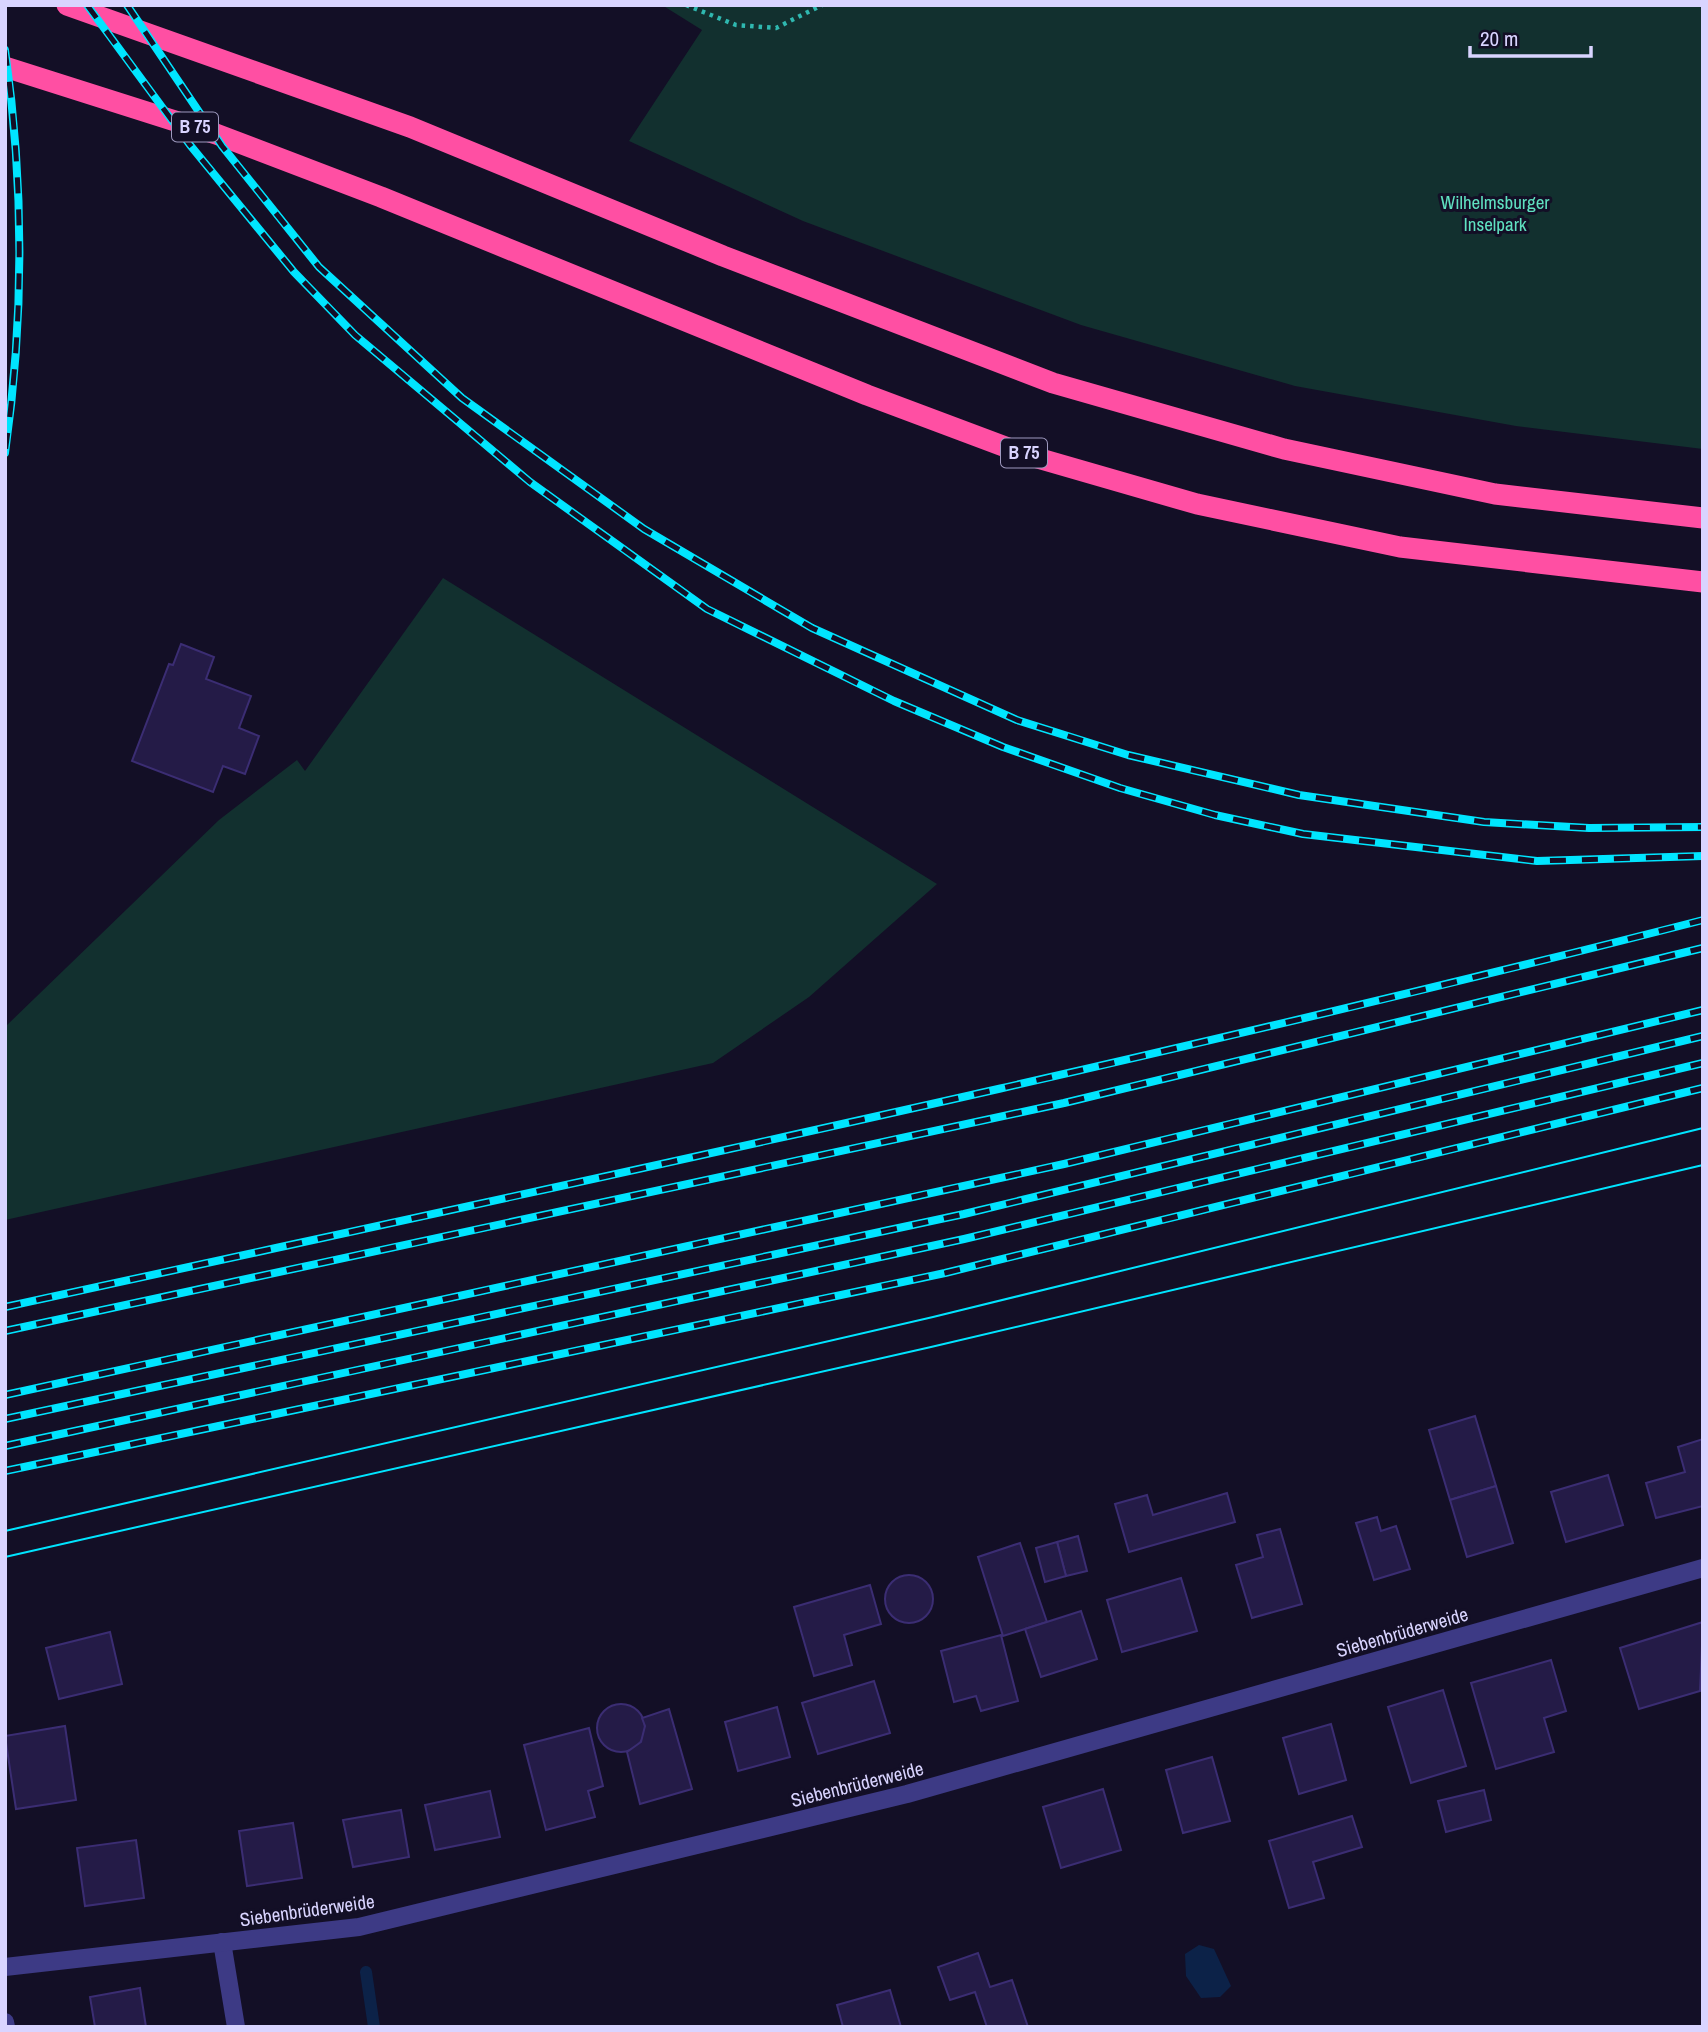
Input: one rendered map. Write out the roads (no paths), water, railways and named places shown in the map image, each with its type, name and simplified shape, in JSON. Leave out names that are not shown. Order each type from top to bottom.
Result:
[{"type":"highway","points":[[67,5],[410,127],[723,256],[1053,383],[1284,449],[1495,494],[1703,518]]},
{"type":"highway","name":"B 75","points":[[5,67],[49,78],[279,159],[867,396],[1027,454],[1197,504],[1400,547],[1703,582]]},
{"type":"street","name":"Siebenbrüderweide","points":[[5,1967],[359,1927],[907,1794],[1703,1568]]},
{"type":"street","points":[[222,1942],[236,2027]]},
{"type":"water","points":[[1199,1945],[1214,1949],[1231,1986],[1220,1997],[1201,1998],[1186,1976],[1185,1954]]},
{"type":"waterway","points":[[366,1972],[374,2027]]},
{"type":"tram line","points":[[5,1531],[933,1317],[1703,1128]]},
{"type":"tram line","points":[[5,1557],[931,1347],[1703,1165]]},
{"type":"railway","points":[[87,5],[190,145],[294,272],[355,335],[530,482],[707,609],[894,701],[1003,747],[1120,788],[1215,815],[1303,834],[1537,861],[1703,856]]},
{"type":"railway","points":[[127,5],[222,146],[319,267],[462,398],[644,529],[812,628],[1017,720],[1128,755],[1299,795],[1484,822],[1589,828],[1703,827]]},
{"type":"railway","points":[[5,50],[16,150],[19,252],[16,353],[5,453]]},
{"type":"railway","points":[[5,1307],[1068,1073],[1492,973],[1703,920]]},
{"type":"railway","points":[[5,1331],[1064,1103],[1703,948]]},
{"type":"railway","points":[[5,1395],[1064,1164],[1703,1010]]},
{"type":"railway","points":[[5,1419],[964,1214],[1703,1036]]},
{"type":"railway","points":[[5,1446],[964,1239],[1703,1063]]},
{"type":"railway","points":[[5,1471],[945,1273],[1703,1088]]},
{"type":"park label","name":"Wilhelmsburger Inselpark","points":[[1495,213]]}]
